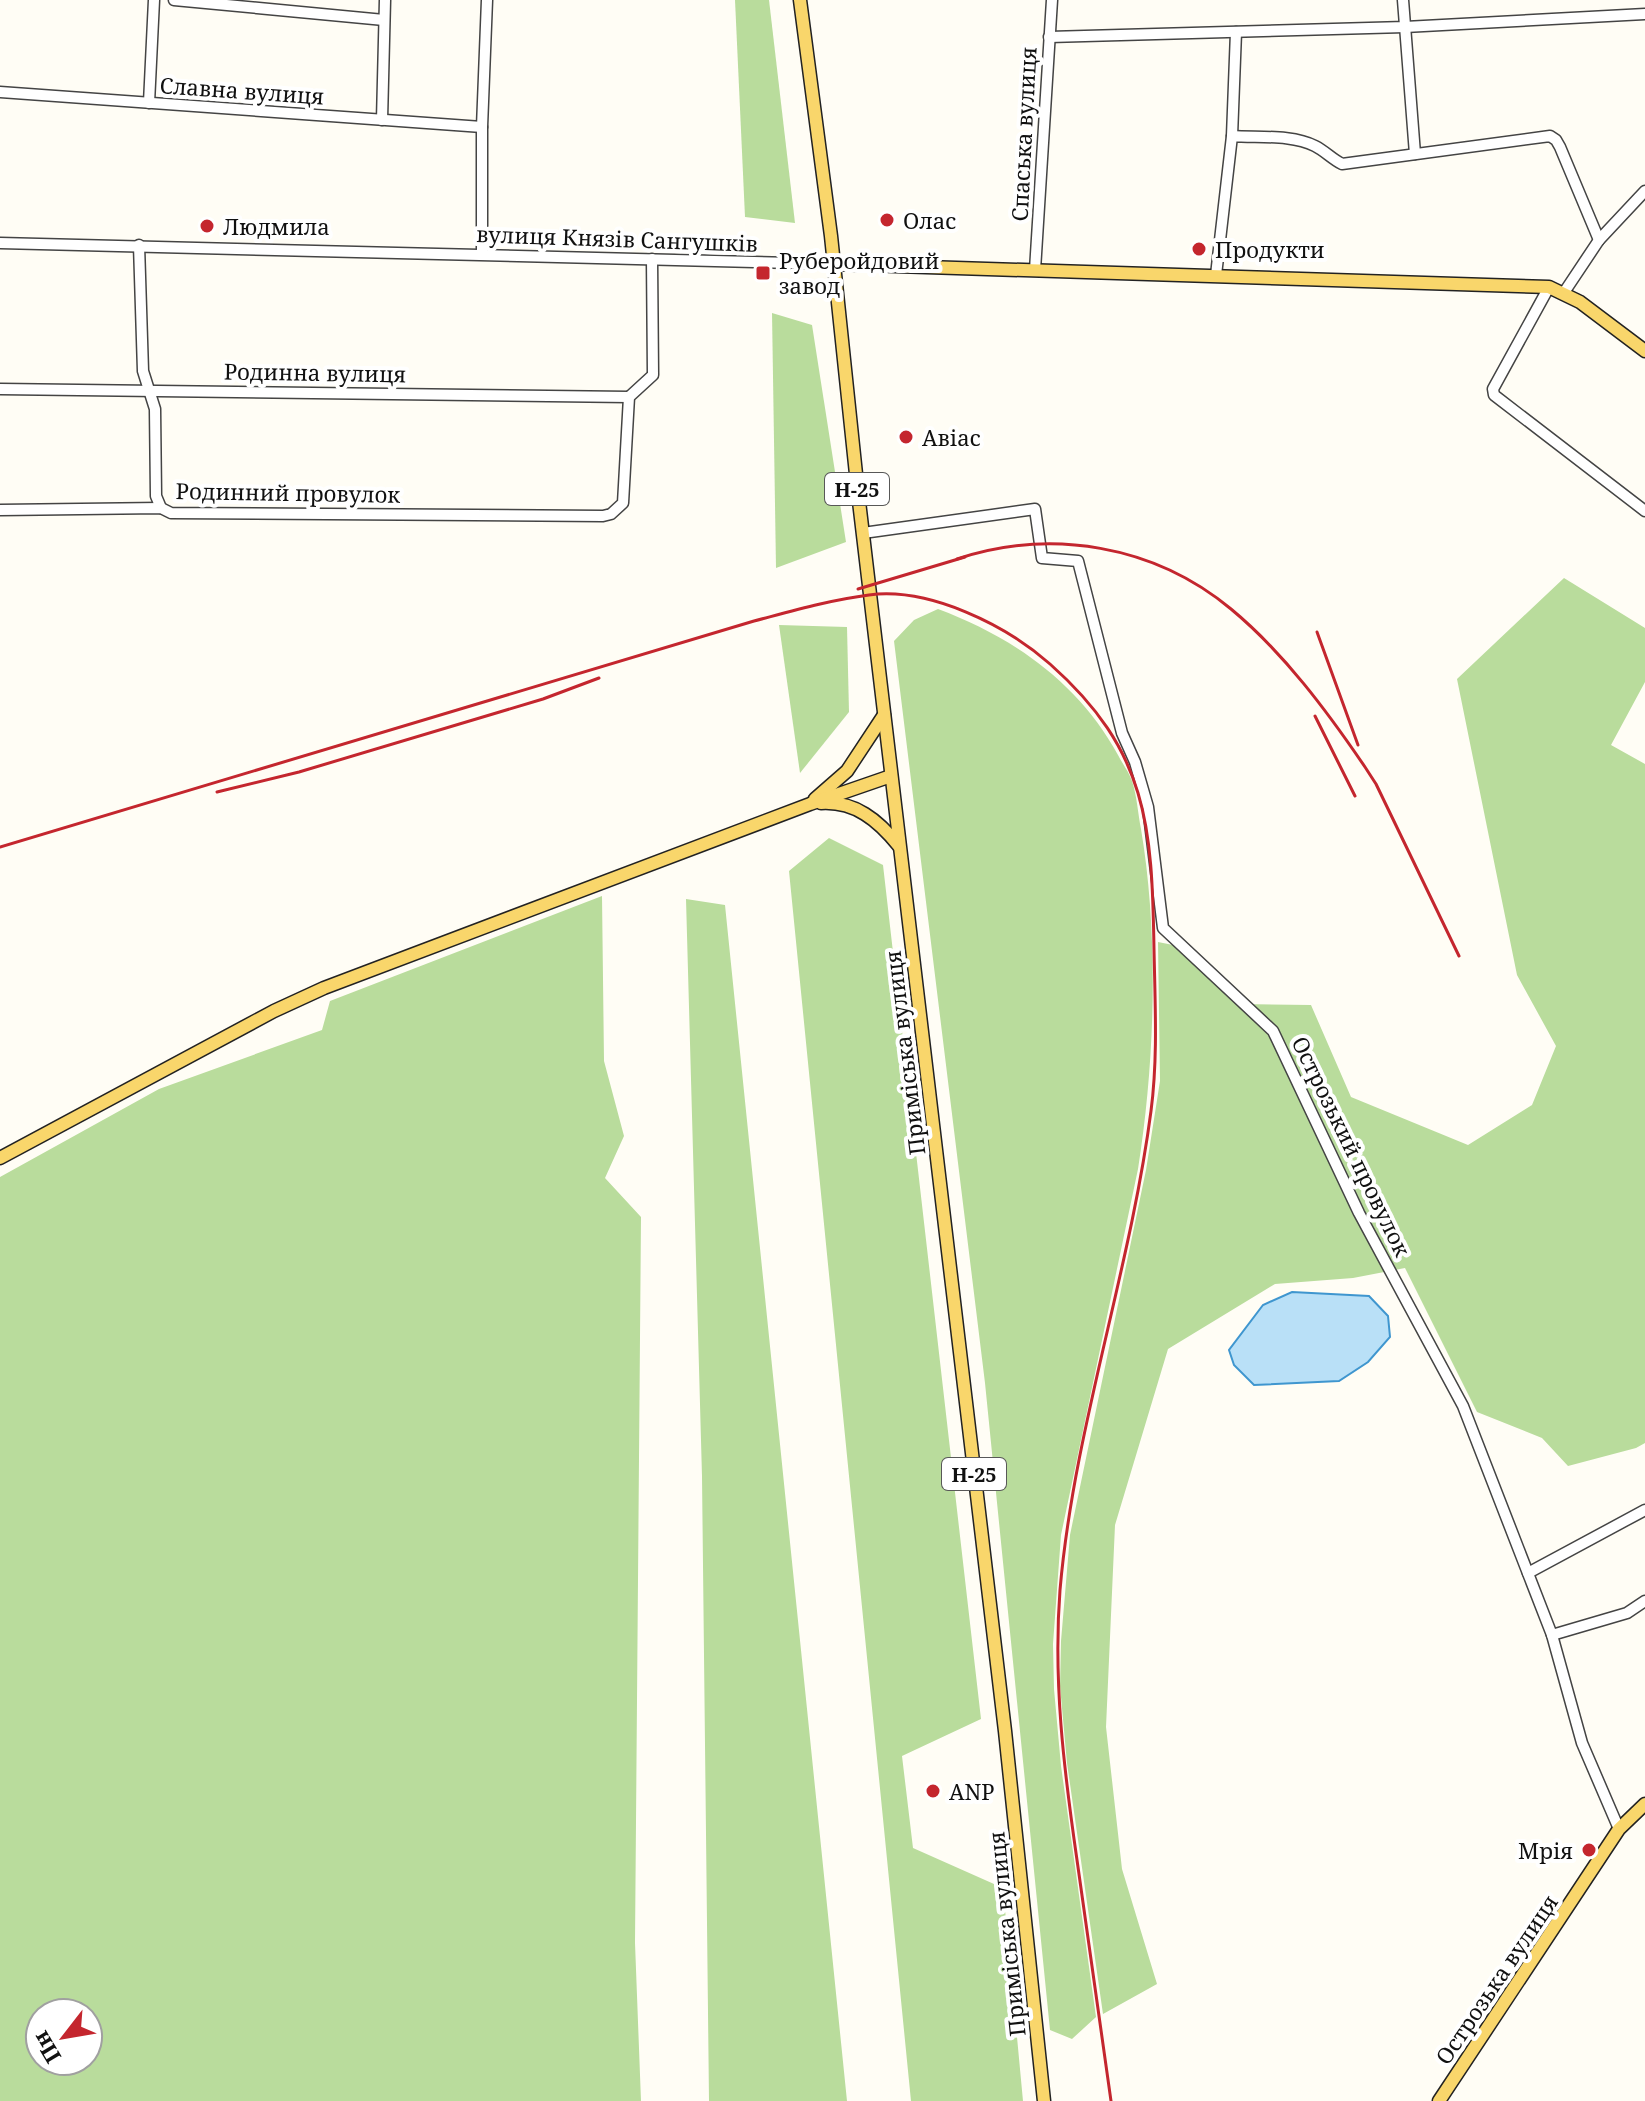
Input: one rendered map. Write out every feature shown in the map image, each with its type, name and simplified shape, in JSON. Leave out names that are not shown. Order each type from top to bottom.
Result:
[{"type":"main road","name":"Приміська вулиця","points":[[800,0],[834,264],[891,776],[1005,1731],[1044,2101]]},
{"type":"main road","name":"вулиця Князів Сангушків","points":[[834,264],[1549,287],[1580,302],[1645,351]]},
{"type":"main road","points":[[810,804],[847,771],[884,715]]},
{"type":"main road","points":[[0,1158],[274,1011],[324,988],[891,776]]},
{"type":"main road","points":[[810,804],[832,802],[865,813],[885,829],[900,847]]},
{"type":"main road","name":"Острозька вулиця","points":[[1439,2101],[1619,1829],[1645,1804]]},
{"type":"street","points":[[149,103],[154,0]]},
{"type":"street","points":[[174,0],[384,20]]},
{"type":"street","points":[[382,120],[385,0]]},
{"type":"street","points":[[482,254],[482,127],[487,0]]},
{"type":"street","name":"Спаська вулиця","points":[[1035,270],[1052,0]]},
{"type":"street","points":[[1403,0],[1415,154]]},
{"type":"street","points":[[1049,37],[1405,27],[1645,14]]},
{"type":"street","points":[[1216,275],[1232,136],[1236,32]]},
{"type":"street","name":"Славна вулиця","points":[[0,92],[482,127]]},
{"type":"street","points":[[1232,136],[1299,140],[1318,147],[1342,164],[1550,136],[1560,147],[1599,240]]},
{"type":"street","points":[[1563,294],[1599,240],[1645,191]]},
{"type":"street","name":"вулиця Князів Сангушків","points":[[0,243],[834,264]]},
{"type":"street","points":[[139,245],[143,371],[155,409],[156,496],[161,508]]},
{"type":"street","points":[[629,397],[653,375],[652,259]]},
{"type":"street","points":[[1549,287],[1493,389],[1494,395],[1645,511]]},
{"type":"street","name":"Родинна вулиця","points":[[0,389],[629,397]]},
{"type":"street","name":"Родинний провулок","points":[[0,510],[161,508],[171,513],[603,516],[611,514],[623,503],[629,397]]},
{"type":"street","name":"Острозький провулок","points":[[863,533],[1035,509],[1042,558],[1078,561],[1122,733],[1135,762],[1148,807],[1163,928],[1273,1031],[1359,1213],[1463,1406],[1552,1635],[1582,1743],[1619,1829]]},
{"type":"street","points":[[1528,1573],[1645,1510]]},
{"type":"street","points":[[1552,1635],[1627,1613],[1645,1601]]},
{"type":"green space","points":[[735,0],[769,0],[795,223],[745,217]]},
{"type":"green space","points":[[772,313],[812,325],[846,542],[776,568]]},
{"type":"green space","points":[[1564,578],[1645,628],[1645,682],[1611,745],[1645,764],[1645,1443],[1568,1466],[1542,1438],[1477,1412],[1405,1268],[1353,1278],[1275,1284],[1168,1349],[1115,1525],[1106,1727],[1122,1869],[1157,1984],[1103,2014],[1067,1763],[1060,1686],[1061,1641],[1070,1535],[1146,1170],[1160,1081],[1158,942],[1178,946],[1239,1004],[1311,1005],[1351,1097],[1468,1145],[1532,1105],[1556,1046],[1517,975],[1457,679]]},
{"type":"green space","points":[[938,609],[992,634],[1042,666],[1084,706],[1102,729],[1132,781],[1151,912],[1153,999],[1144,1128],[1061,1535],[1053,1644],[1061,1766],[1096,2017],[1072,2039],[1050,2030],[985,1383],[894,641],[914,620]]},
{"type":"green space","points":[[779,625],[847,627],[849,712],[800,773]]},
{"type":"green space","points":[[829,838],[883,865],[981,1719],[902,1756],[913,1848],[1003,1888],[1023,2101],[911,2101],[789,871]]},
{"type":"green space","points":[[602,896],[604,1061],[624,1136],[605,1178],[641,1217],[635,1943],[641,2101],[0,2101],[0,1177],[159,1089],[322,1030],[330,1001]]},
{"type":"green space","points":[[686,899],[725,905],[847,2101],[709,2101],[702,1476]]},
{"type":"water","points":[[1292,1292],[1369,1296],[1388,1316],[1390,1337],[1368,1362],[1339,1381],[1254,1385],[1234,1365],[1229,1350],[1263,1305]]},
{"type":"railway","points":[[957,559],[1029,545],[1065,544],[1100,548],[1169,570],[1201,587],[1231,609],[1269,644],[1303,683],[1365,767],[1459,956]]},
{"type":"railway","points":[[858,589],[965,557]]},
{"type":"railway","points":[[0,847],[754,621],[869,595],[916,597],[966,612],[1032,650],[1083,696],[1107,728],[1125,760],[1138,793],[1151,865],[1155,990],[1153,1091],[1142,1171],[1077,1469],[1067,1530],[1058,1624],[1064,1759],[1111,2101]]},
{"type":"railway","points":[[1317,632],[1358,745]]},
{"type":"railway","points":[[217,792],[299,772],[543,699],[599,678]]},
{"type":"railway","points":[[1315,716],[1355,796]]},
{"type":"place","name":"Олас","points":[[887,220]]},
{"type":"place","name":"Людмила","points":[[207,226]]},
{"type":"place","name":"Продукти","points":[[1199,249]]},
{"type":"place","name":"Руберойдовий завод","points":[[763,273]]},
{"type":"place","name":"Авіас","points":[[906,437]]},
{"type":"place","name":"ANP","points":[[933,1791]]},
{"type":"place","name":"Мрія","points":[[1589,1850]]}]
